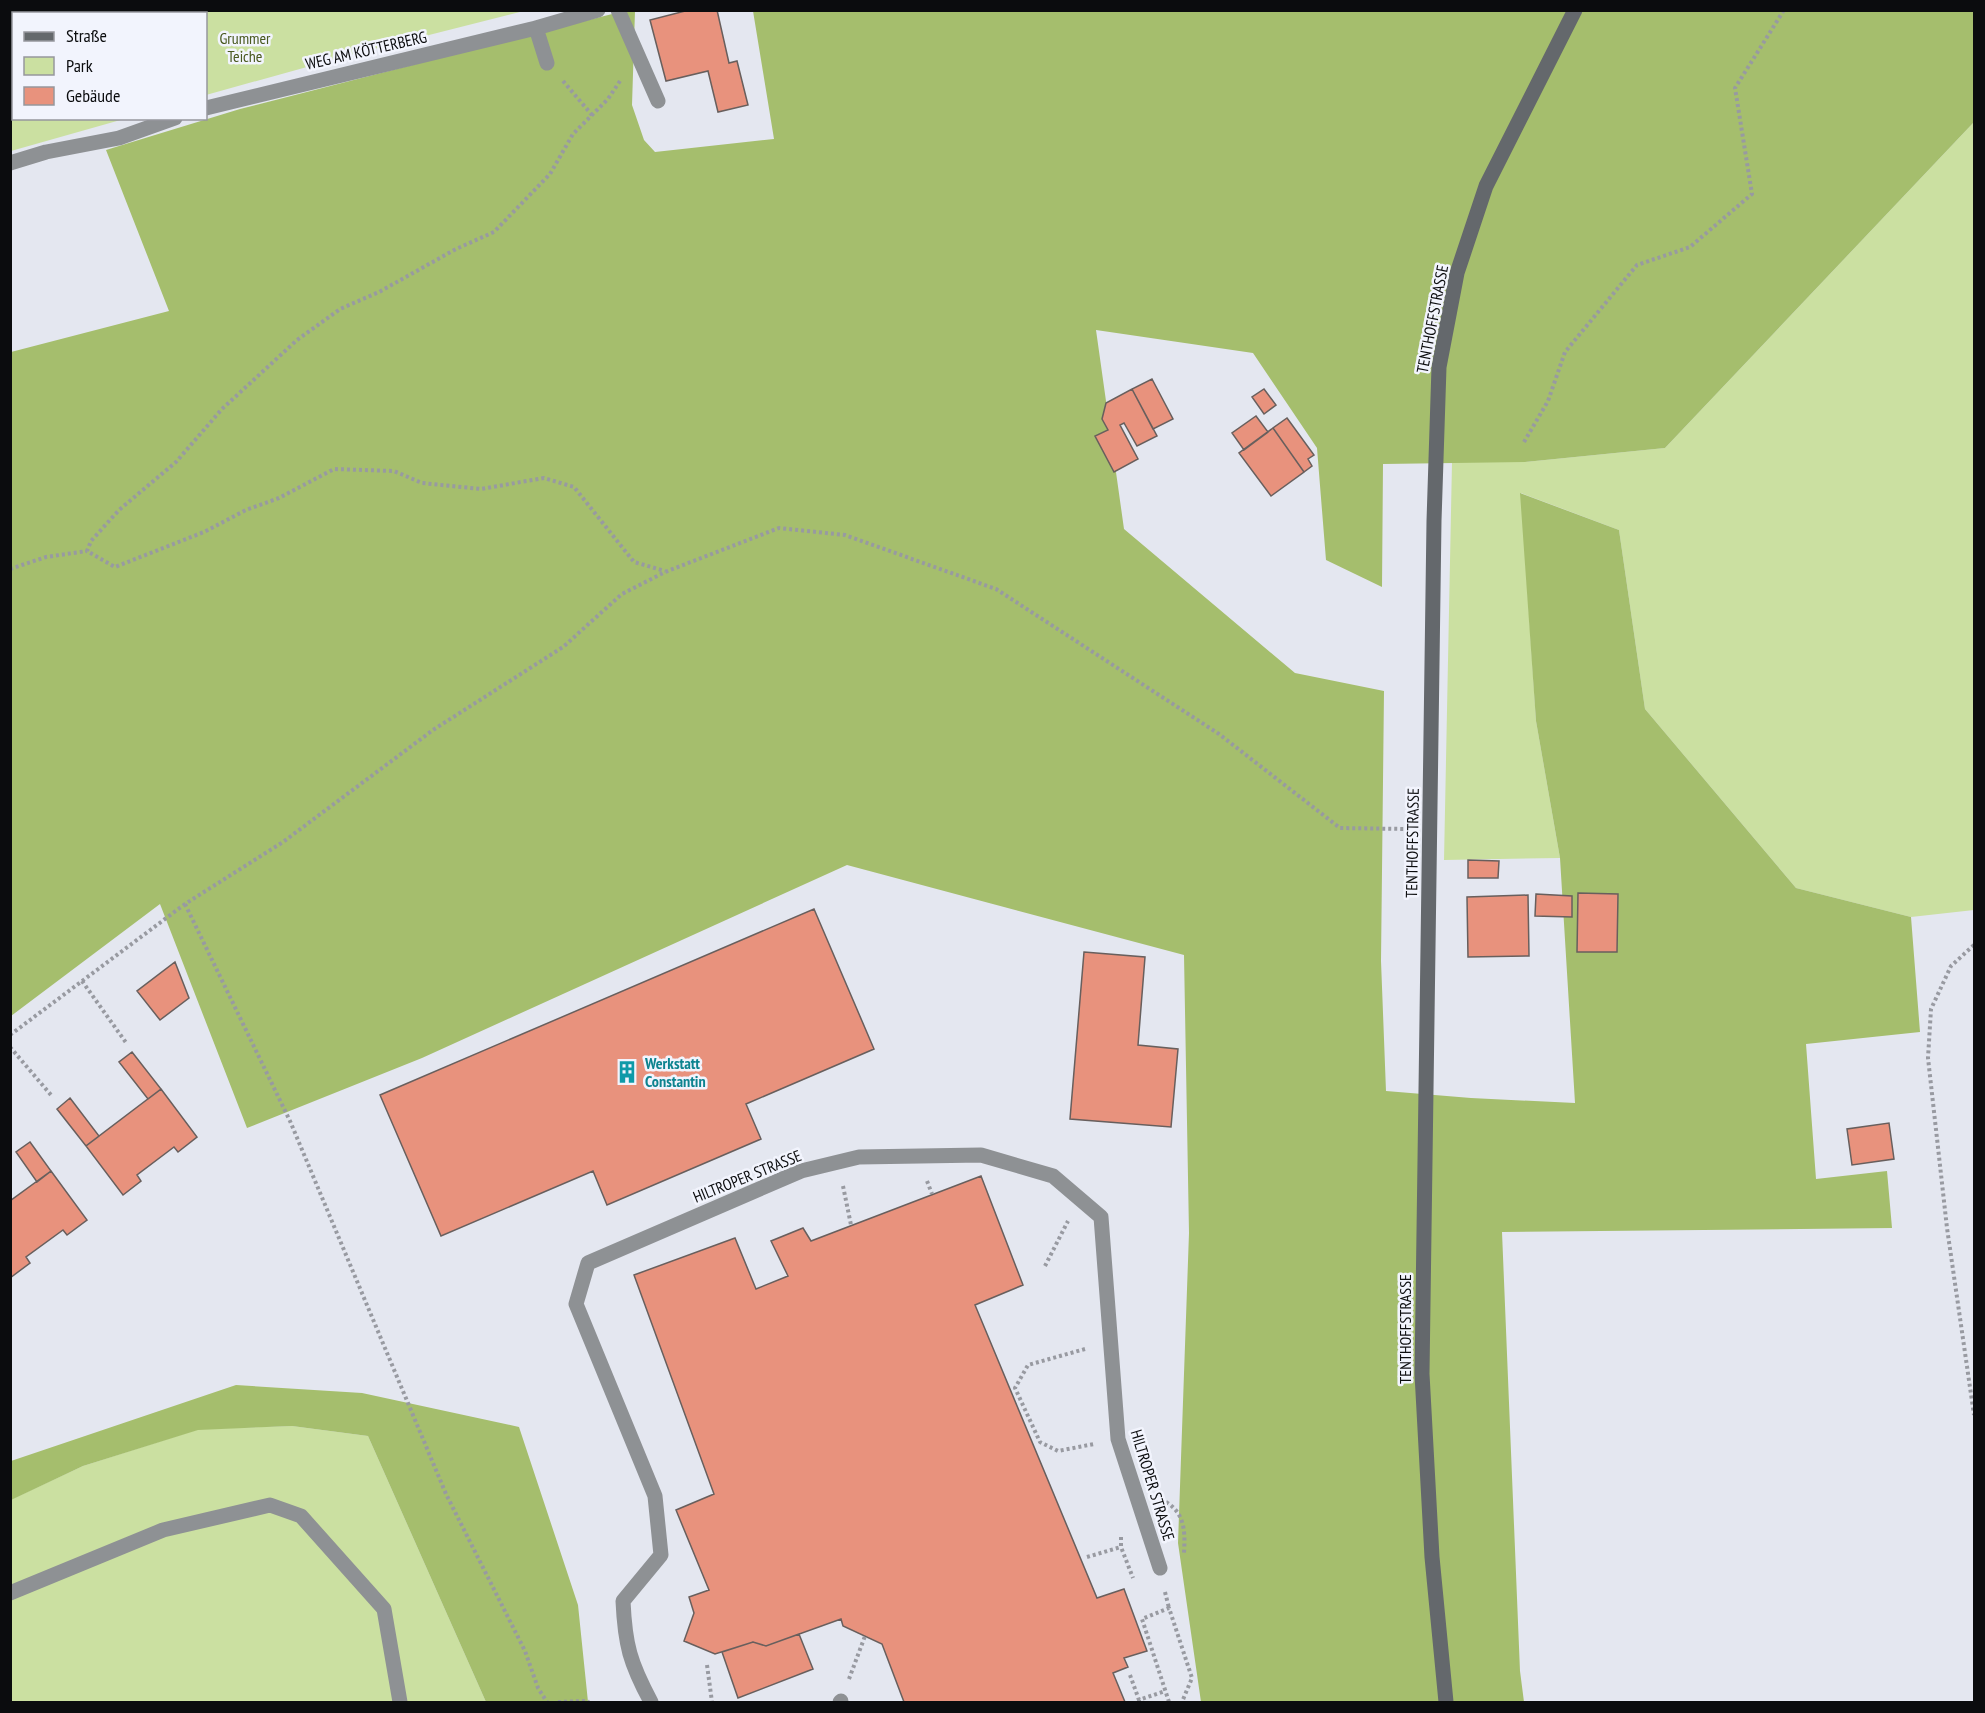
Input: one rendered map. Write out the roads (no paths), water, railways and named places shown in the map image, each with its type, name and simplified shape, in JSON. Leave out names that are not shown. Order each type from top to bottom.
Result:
[{"type":"street","name":"TENTHOFFSTRASSE","points":[[1446,1702],[1432,1557],[1422,1374],[1435,464],[1439,367],[1457,273],[1486,186],[1575,10]]},
{"type":"lane","name":"WEG AM KÖTTERBERG","points":[[207,108],[536,28],[598,10]]},
{"type":"lane","points":[[618,10],[658,101]]},
{"type":"lane","points":[[536,28],[547,63]]},
{"type":"lane","points":[[10,163],[46,152],[119,138],[169,120]]},
{"type":"lane","name":"HILTROPER STRASSE","points":[[651,1702],[634,1671],[629,1653],[624,1630],[623,1601],[661,1555],[656,1496],[576,1304],[588,1263],[801,1171],[859,1157],[981,1155],[1053,1176],[1101,1217],[1118,1439],[1160,1568]]},
{"type":"lane","points":[[10,1593],[163,1530],[270,1505],[301,1516],[384,1609],[400,1702]]},
{"type":"place","name":"Werkstatt Constantin","points":[[627,1072]]},
{"type":"park label","name":"Grummer Teiche","points":[[245,47]]}]
